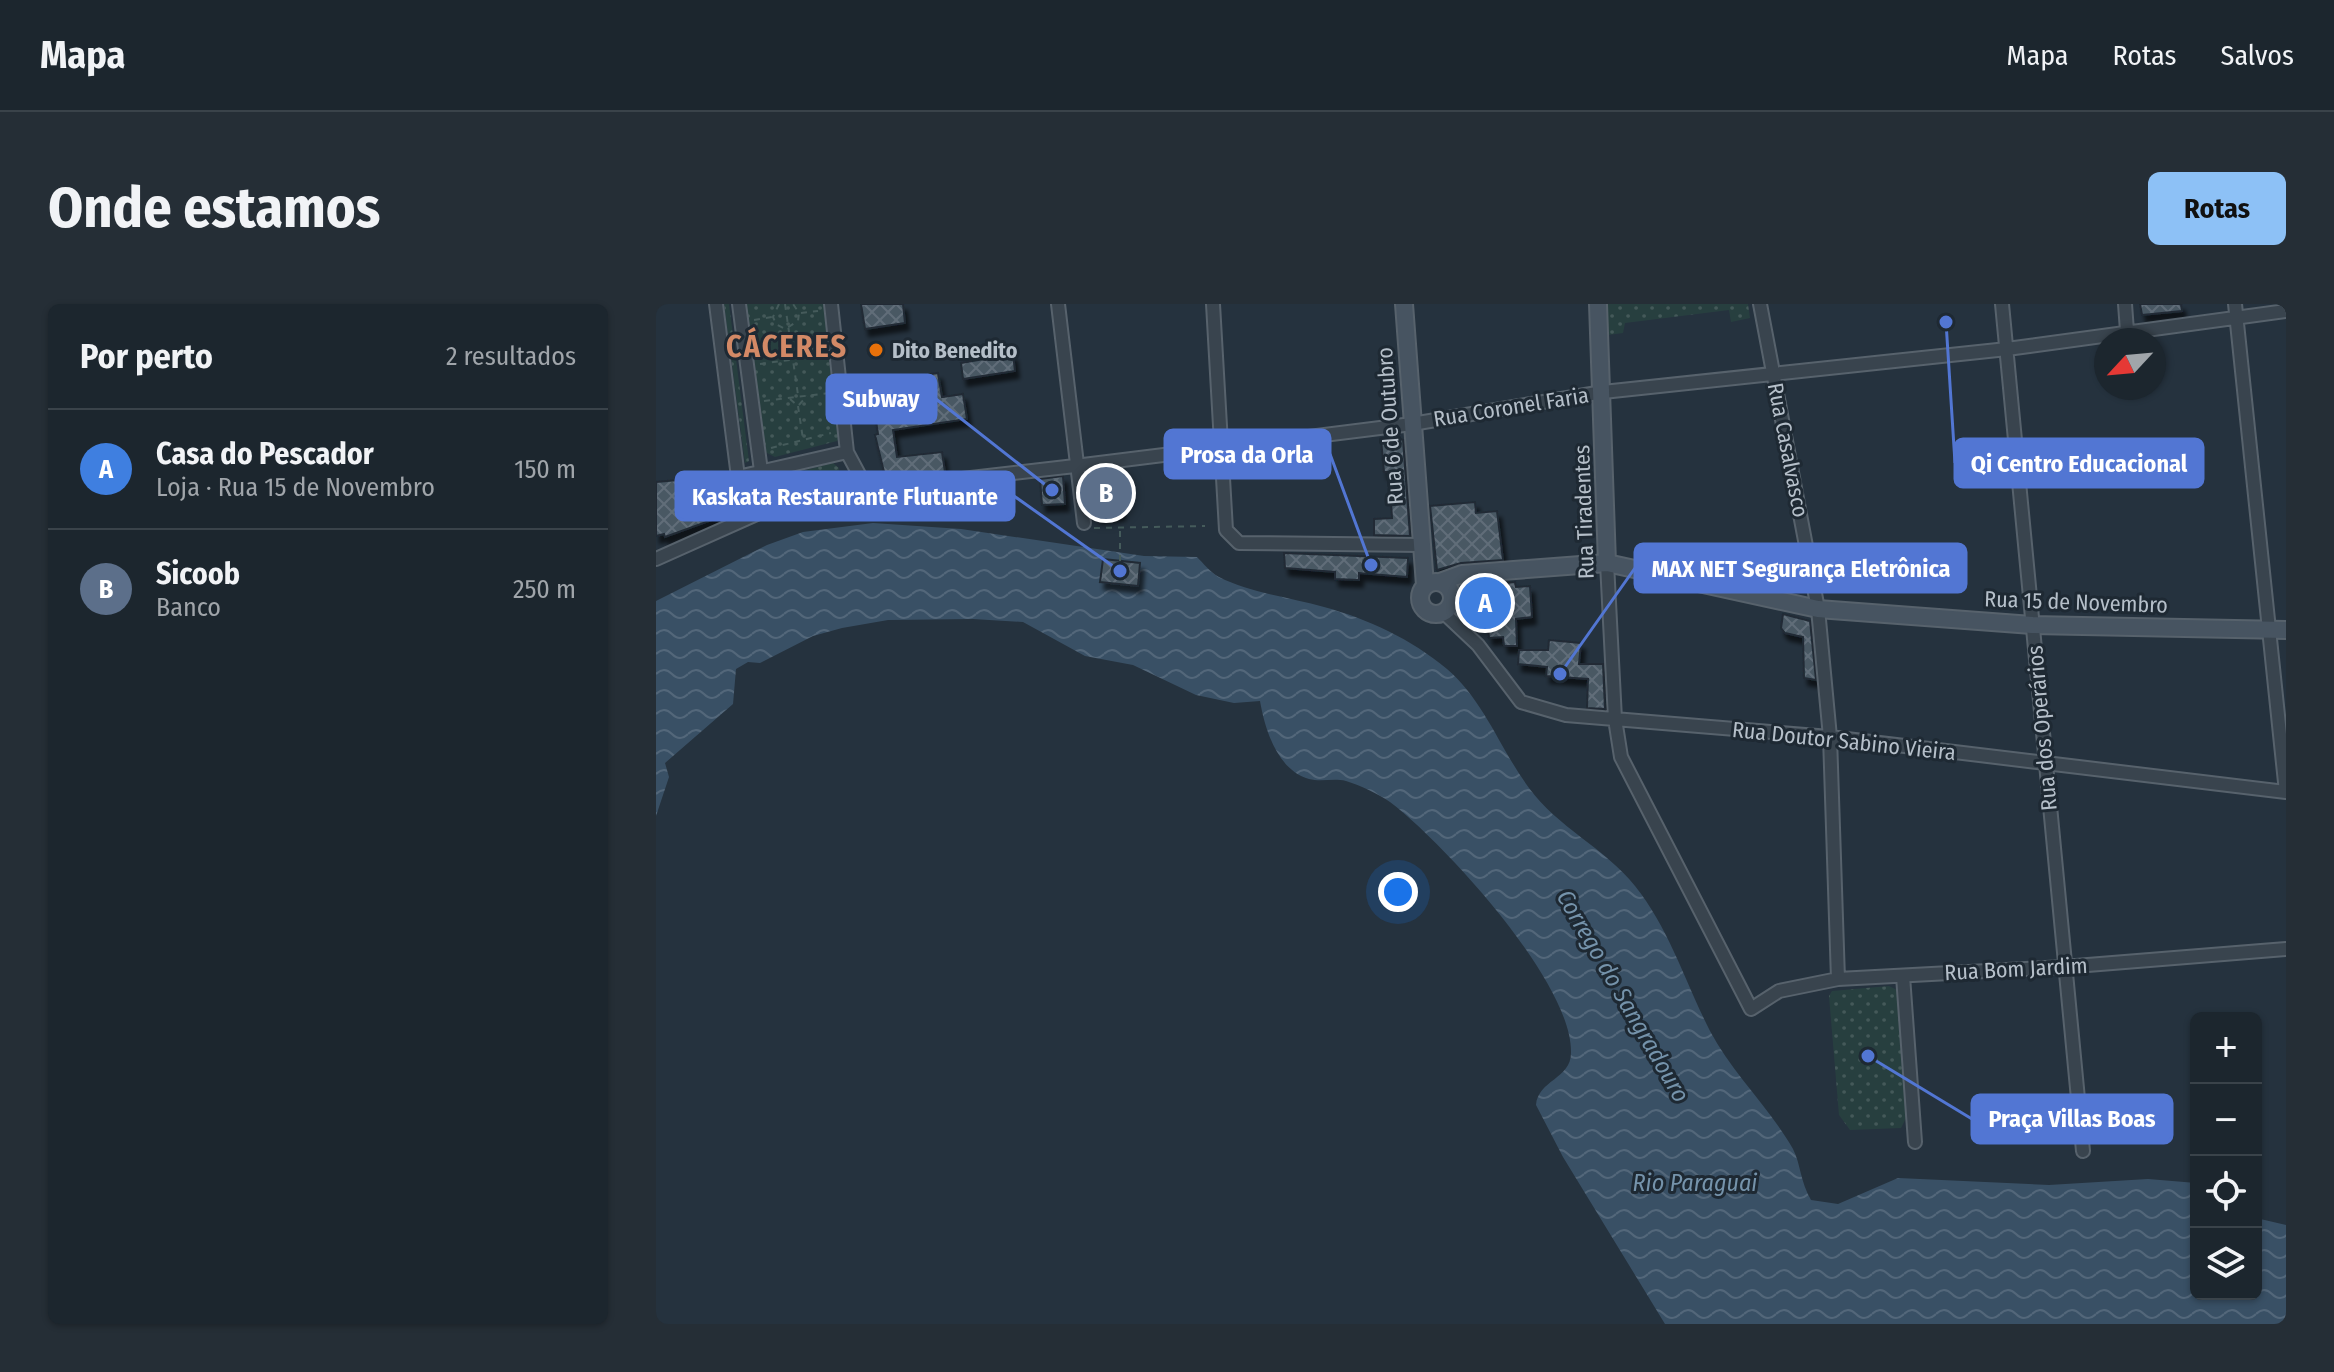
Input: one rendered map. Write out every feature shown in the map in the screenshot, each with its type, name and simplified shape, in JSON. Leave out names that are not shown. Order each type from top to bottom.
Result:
[{"type":"street","points":[[716,304],[738,477],[739,521]]},
{"type":"street","points":[[739,304],[761,471]]},
{"type":"street","points":[[1058,304],[1084,523]]},
{"type":"street","points":[[1213,304],[1226,530],[1239,543],[1421,545]]},
{"type":"street","name":"Rua 6 de Outubro","points":[[1404,304],[1421,545],[1432,584]]},
{"type":"street","name":"Rua Tiradentes","points":[[1598,304],[1607,563],[1615,719],[1621,757],[1751,1009]]},
{"type":"street","name":"Rua Casalvasco","points":[[1760,304],[1818,609],[1830,737],[1838,979]]},
{"type":"street","name":"Rua dos Operários","points":[[2002,304],[2083,1151]]},
{"type":"street","points":[[2125,304],[2127,328]]},
{"type":"street","points":[[826,307],[847,452],[862,480]]},
{"type":"street","points":[[2236,310],[2277,630],[2286,792]]},
{"type":"street","name":"Rua Coronel Faria","points":[[2143,328],[2236,310],[2286,311]]},
{"type":"street","name":"Rua Coronel Faria","points":[[656,559],[788,500],[862,480],[892,487],[1075,466],[1412,424],[1603,392],[2007,349],[2094,336]]},
{"type":"street","points":[[738,477],[847,452]]},
{"type":"street","name":"Rua 15 de Novembro","points":[[1432,584],[1462,574],[1607,563],[1818,609],[2032,625],[2277,630]]},
{"type":"street","points":[[1432,584],[1449,588],[1453,599],[1444,613],[1432,614],[1424,609],[1420,599],[1432,584]]},
{"type":"street","name":"Rua Doutor Sabino Vieira","points":[[1444,613],[1478,645],[1521,702],[1566,715],[1830,737],[2286,792]]},
{"type":"street","name":"Rua Bom Jardim","points":[[1751,1009],[1779,991],[1838,979],[2063,967],[2286,949]]},
{"type":"street","points":[[1903,976],[1915,1142]]},
{"type":"path","points":[[773,317],[779,304]]},
{"type":"path","points":[[785,304],[798,396]]},
{"type":"path","points":[[773,317],[779,326],[789,328],[798,321],[799,313],[793,304]]},
{"type":"path","points":[[799,313],[826,307]]},
{"type":"path","points":[[753,320],[773,317]]},
{"type":"path","points":[[761,377],[759,364],[825,355]]},
{"type":"path","points":[[762,389],[764,402],[830,393]]},
{"type":"path","points":[[798,406],[807,395]]},
{"type":"path","points":[[790,397],[798,406],[803,440]]},
{"type":"path","points":[[770,449],[835,432]]},
{"type":"path","points":[[822,436],[825,445]]},
{"type":"path","points":[[1084,523],[1088,529],[1205,526]]},
{"type":"path","points":[[1120,528],[1120,561]]},
{"type":"green space","points":[[724,304],[729,304],[749,461],[745,463]]},
{"type":"green space","points":[[745,304],[826,304],[841,436],[837,441],[775,457],[765,452]]},
{"type":"green space","points":[[1607,304],[1748,304],[1750,318],[1731,322],[1729,310],[1625,323],[1623,333],[1608,335]]},
{"type":"green space","points":[[833,463],[839,468],[838,480],[776,496],[769,489],[767,479],[773,477],[772,472],[800,468],[802,471]]},
{"type":"green space","points":[[1889,986],[1897,990],[1907,1116],[1901,1128],[1850,1130],[1839,1115],[1829,996],[1832,991]]},
{"type":"water","name":"Rio Paraguai","points":[[873,523],[961,529],[1144,556],[1197,557],[1213,573],[1231,582],[1340,612],[1404,639],[1447,669],[1472,696],[1540,802],[1610,860],[1635,886],[1668,938],[1719,1046],[1793,1149],[1811,1200],[1838,1204],[1898,1178],[2049,1185],[2148,1179],[2190,1182],[2190,1300],[2262,1300],[2262,1219],[2286,1225],[2286,1324],[1665,1324],[1563,1157],[1536,1105],[1542,1090],[1570,1062],[1566,1024],[1551,990],[1529,954],[1472,881],[1413,822],[1385,799],[1346,781],[1309,779],[1289,767],[1269,736],[1260,701],[1234,703],[1196,695],[1133,665],[1085,656],[1023,622],[888,620],[813,636],[760,663],[748,662],[736,669],[733,704],[665,763],[669,777],[656,816],[656,601],[767,545],[803,532]]},
{"type":"building","points":[[861,304],[903,304],[905,323],[865,329]]},
{"type":"building","points":[[2140,304],[2181,304],[2182,311],[2142,315]]},
{"type":"building","points":[[1013,354],[1015,371],[963,379],[961,363]]},
{"type":"building","points":[[938,373],[942,397],[963,394],[967,419],[893,430],[897,457],[942,452],[945,472],[885,476],[875,435],[878,434],[874,408],[878,407],[874,383]]},
{"type":"building","points":[[1395,437],[1403,440],[1410,536],[1374,535],[1374,519],[1392,518],[1389,472],[1384,472],[1381,439]]},
{"type":"building","points":[[1114,470],[1121,513],[1097,516],[1091,474]]},
{"type":"building","points":[[723,476],[726,509],[723,516],[665,537],[664,534],[656,536],[656,482]]},
{"type":"building","points":[[1063,476],[1065,504],[1042,505],[1040,479]]},
{"type":"building","points":[[1475,502],[1476,513],[1497,511],[1503,560],[1461,563],[1437,570],[1430,506]]},
{"type":"building","points":[[1284,553],[1408,558],[1407,577],[1359,573],[1359,580],[1335,579],[1335,572],[1285,568]]},
{"type":"building","points":[[1103,559],[1140,563],[1138,586],[1100,582]]},
{"type":"building","points":[[1515,582],[1516,587],[1530,586],[1532,617],[1516,619],[1517,646],[1504,646],[1503,637],[1489,638],[1487,620],[1479,621],[1476,586]]},
{"type":"building","points":[[1783,614],[1810,621],[1816,680],[1804,678],[1803,637],[1785,633],[1781,628]]},
{"type":"building","points":[[1549,640],[1581,643],[1579,664],[1603,664],[1605,709],[1587,708],[1588,679],[1546,676],[1547,667],[1518,664],[1519,650],[1548,650]]},
{"type":"place","name":"Qi Centro Educacional","points":[[1946,322]]},
{"type":"place","name":"Dito Benedito","points":[[876,350]]},
{"type":"place","name":"Subway","points":[[1052,490]]},
{"type":"place","name":"Sicoob","points":[[1106,493]]},
{"type":"place","name":"Prosa da Orla","points":[[1371,565]]},
{"type":"place","name":"Kaskata Restaurante Flutuante","points":[[1120,571]]},
{"type":"place","name":"Casa do Pescador","points":[[1485,603]]},
{"type":"place","name":"MAX NET Segurança Eletrônica","points":[[1560,674]]},
{"type":"place","name":"Praça Villas Boas","points":[[1868,1056]]},
{"type":"district","name":"CÁCERES","points":[[787,347]]},
{"type":"water label","name":"Corrego do Sangradouro","points":[[1623,996]]}]
